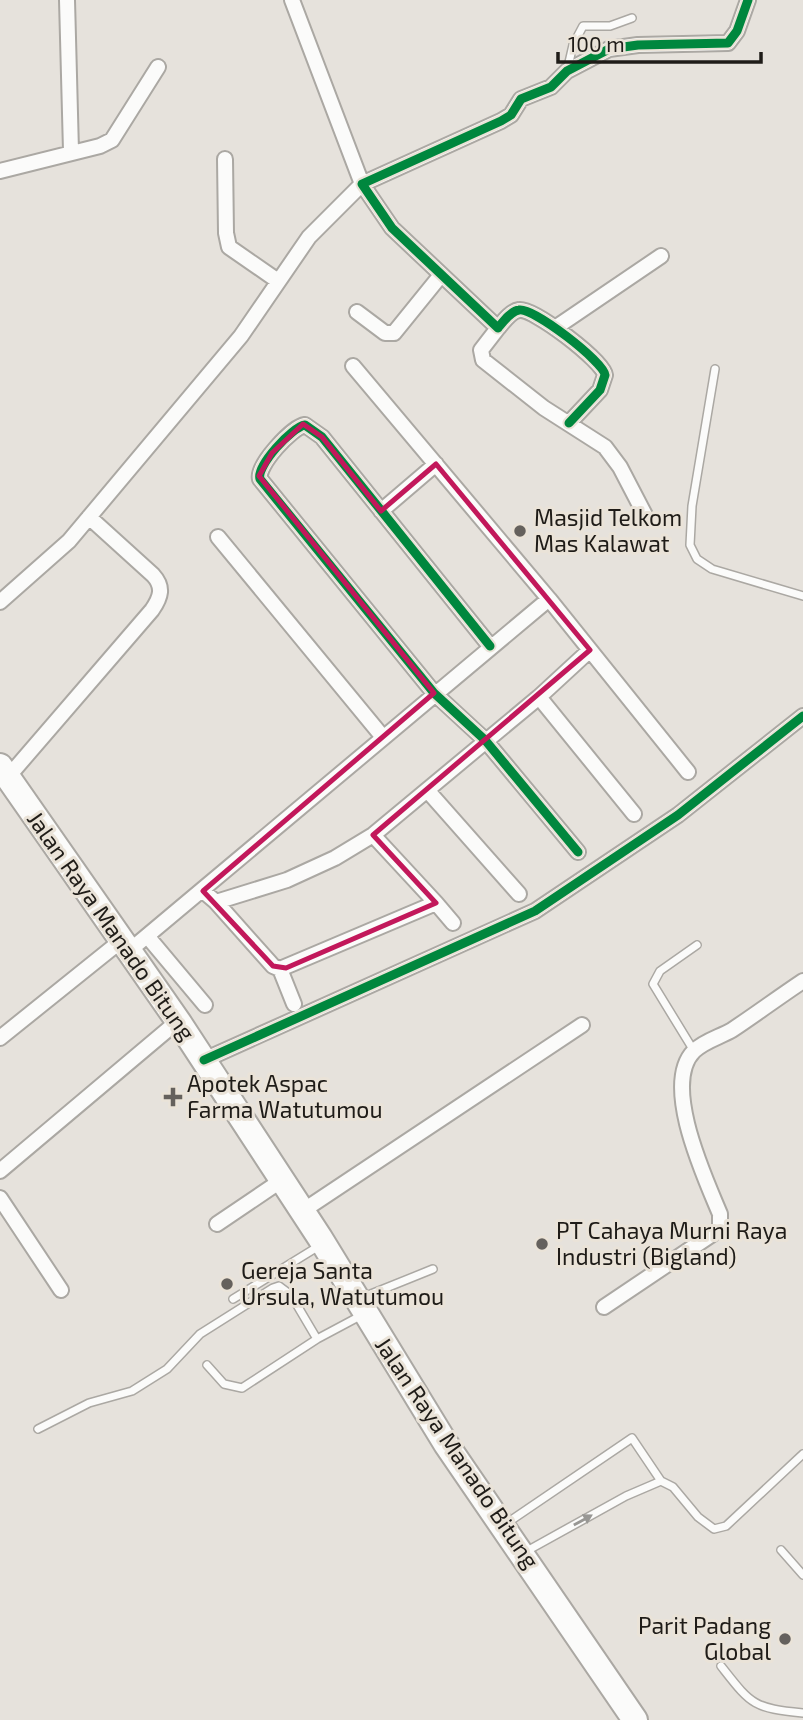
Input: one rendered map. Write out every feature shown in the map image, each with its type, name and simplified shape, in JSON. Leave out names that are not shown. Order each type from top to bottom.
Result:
[{"type":"highway","name":"Jalan Raya Manado Bitung","points":[[4,772],[133,943],[178,1021],[323,1244],[446,1444],[635,1720]]},
{"type":"street","points":[[67,0],[71,151]]},
{"type":"street","points":[[292,0],[362,184],[392,228],[498,328]]},
{"type":"street","points":[[0,603],[56,554],[89,517],[242,336],[309,237],[362,184],[501,121],[510,115],[521,99],[551,87],[567,71],[609,49],[651,44],[728,43],[737,31],[748,0]]},
{"type":"street","points":[[0,171],[71,151],[100,146],[112,140],[158,67]]},
{"type":"street","points":[[225,159],[226,233],[229,247],[278,281]]},
{"type":"street","points":[[555,328],[660,256]]},
{"type":"street","points":[[357,312],[386,333],[394,333],[441,275]]},
{"type":"street","points":[[569,423],[600,390],[605,369],[555,328],[519,310],[498,328],[481,350],[483,359],[522,392],[609,452],[645,515]]},
{"type":"street","points":[[353,366],[549,599],[688,772]]},
{"type":"street","points":[[490,646],[321,437],[303,424],[272,453],[259,471],[259,476],[267,488],[434,693],[485,740],[578,852]]},
{"type":"street","points":[[381,511],[436,464]]},
{"type":"street","points":[[4,772],[152,610],[160,594],[159,582],[89,517]]},
{"type":"street","points":[[218,537],[382,736]]},
{"type":"street","points":[[0,1038],[204,891],[223,870],[549,599]]},
{"type":"street","points":[[216,902],[286,880],[335,858],[373,835],[539,697],[590,650]]},
{"type":"street","points":[[539,697],[635,814]]},
{"type":"street","points":[[204,1060],[535,911],[644,840],[803,716]]},
{"type":"street","points":[[427,790],[519,894]]},
{"type":"street","points":[[373,835],[453,923]]},
{"type":"street","points":[[204,891],[274,966],[280,969],[294,1004]]},
{"type":"street","points":[[280,969],[436,904]]},
{"type":"street","points":[[133,943],[205,1005]]},
{"type":"street","points":[[604,1307],[716,1234],[722,1226],[720,1213],[685,1122],[685,1076],[694,1051],[803,981]]},
{"type":"street","points":[[0,1171],[178,1021]]},
{"type":"street","points":[[301,1212],[582,1025]]},
{"type":"street","points":[[217,1224],[282,1180]]},
{"type":"street","points":[[0,1198],[61,1290]]},
{"type":"lane","points":[[567,71],[573,45],[583,26],[610,26],[632,18]]},
{"type":"lane","points":[[715,369],[692,506],[690,545],[697,559],[712,569],[803,596]]},
{"type":"lane","points":[[694,1051],[653,984],[660,971],[697,945]]},
{"type":"lane","points":[[233,1299],[323,1244]]},
{"type":"lane","points":[[207,1365],[224,1384],[242,1388],[362,1307],[433,1269]]},
{"type":"lane","points":[[38,1429],[89,1403],[132,1391],[173,1365],[200,1334],[276,1287],[291,1295],[317,1339]]},
{"type":"lane","points":[[503,1525],[632,1438],[661,1481],[673,1487],[710,1527],[721,1529],[803,1454]]},
{"type":"lane","points":[[523,1553],[626,1496],[661,1481]]},
{"type":"lane","points":[[781,1550],[803,1575]]},
{"type":"lane","points":[[721,1665],[750,1702],[779,1711],[803,1713]]},
{"type":"highlighted area","points":[[303,424],[322,437],[381,511],[436,464],[590,650],[373,835],[436,903],[286,968],[273,966],[203,891],[434,693],[259,476],[272,453]]},
{"type":"cycle path","points":[[569,423],[600,390],[605,375],[602,368],[567,336],[527,311],[513,312],[498,328],[392,228],[362,184],[501,121],[511,115],[521,99],[551,87],[567,71],[609,49],[638,45],[728,43],[737,31],[748,0]]},
{"type":"cycle path","points":[[490,646],[322,437],[305,425],[292,432],[269,457],[260,473],[260,479],[434,693],[485,740],[578,852]]},
{"type":"cycle path","points":[[204,1060],[535,911],[678,815],[803,716]]},
{"type":"place","name":"Masjid Telkom Mas Kalawat","points":[[520,531]]},
{"type":"place","name":"Apotek Aspac Farma Watutumou","points":[[173,1097]]},
{"type":"place","name":"PT Cahaya Murni Raya Industri (Bigland)","points":[[542,1244]]},
{"type":"place","name":"Gereja Santa Ursula, Watutumou","points":[[227,1284]]},
{"type":"place","name":"Parit Padang Global","points":[[785,1639]]}]
